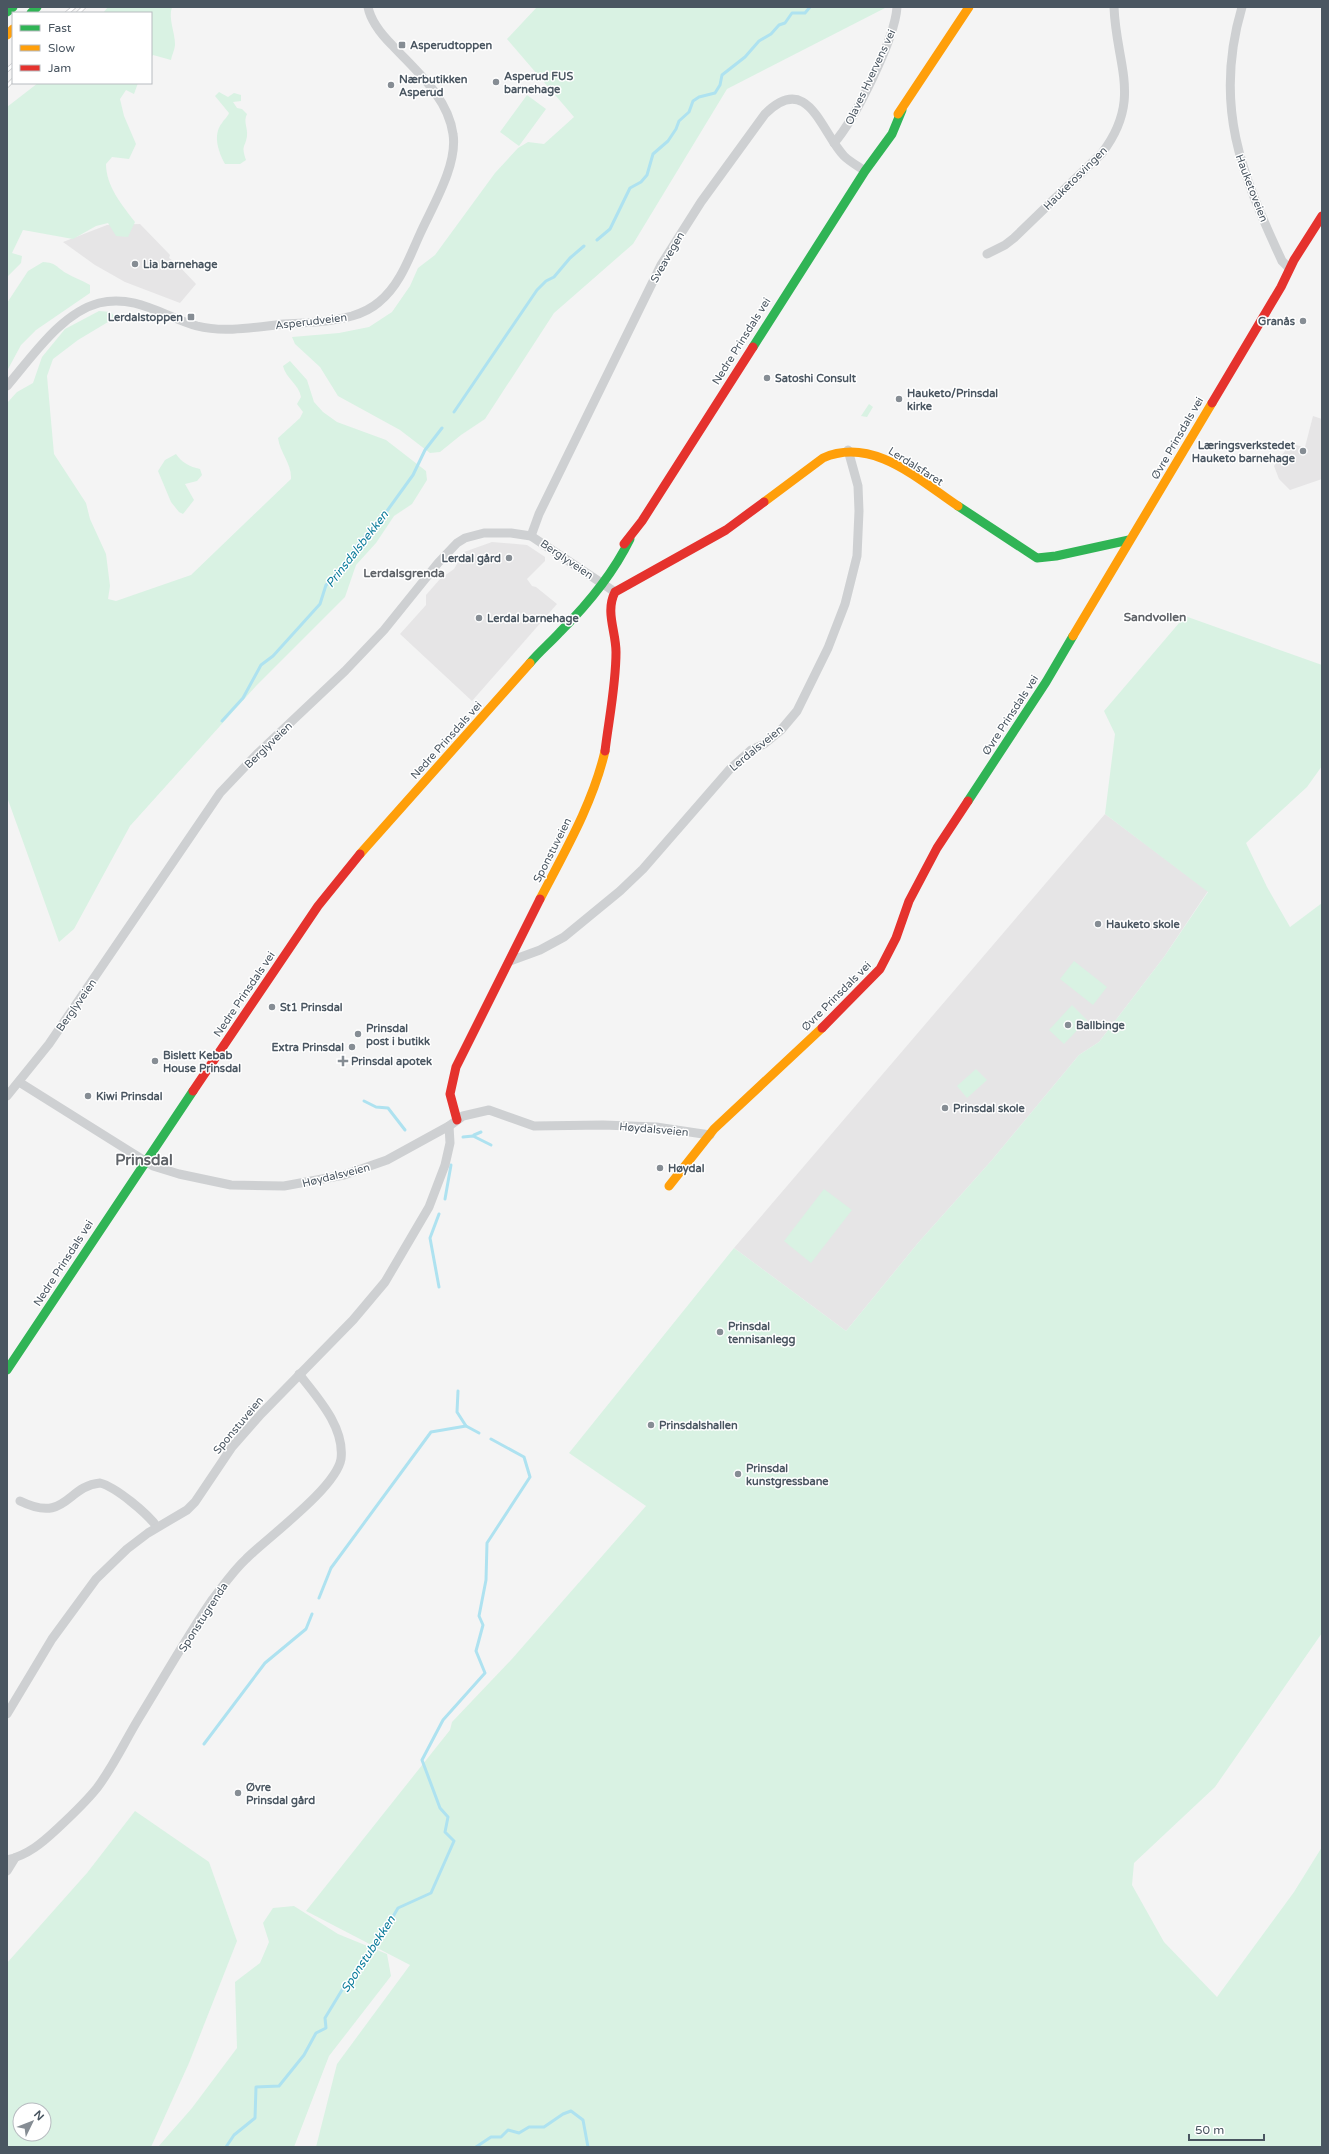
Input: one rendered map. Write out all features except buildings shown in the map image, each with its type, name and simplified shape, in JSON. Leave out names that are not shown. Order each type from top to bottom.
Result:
[{"type":"street","points":[[7,12],[13,7]]},
{"type":"street","name":"Asperudveien","points":[[7,386],[66,320],[78,311],[99,303],[131,301],[198,326],[227,329],[343,318],[369,309],[388,294],[402,271],[447,174],[452,159],[454,141],[449,118],[441,101],[376,26],[368,7]]},
{"type":"street","name":"Olaves Hvervens vei","points":[[834,143],[854,116],[873,75],[891,34],[897,7]]},
{"type":"street","name":"Nedre Prinsdals vei","points":[[7,1370],[324,897],[534,658],[553,640],[600,581],[624,554],[630,539],[865,171],[874,157],[883,148],[900,122],[902,110],[968,7]]},
{"type":"street","name":"Hauketosvingen","points":[[987,254],[1005,245],[1014,238],[1102,153],[1114,137],[1122,117],[1126,91],[1114,7]]},
{"type":"street","name":"Hauketoveien","points":[[1242,7],[1234,40],[1230,78],[1232,124],[1243,170],[1249,187],[1282,261],[1290,268]]},
{"type":"street","name":"Sveavegen","points":[[531,536],[539,514],[661,265],[701,202],[765,114],[774,106],[785,101],[802,102],[816,112],[834,143],[845,157],[865,171]]},
{"type":"street","name":"Øvre Prinsdals vei","points":[[669,1186],[710,1135],[753,1091],[839,1012],[880,969],[896,938],[909,901],[937,848],[1043,687],[1322,216]]},
{"type":"street","name":"Lerdalsfaret","points":[[615,592],[726,530],[823,458],[831,454],[848,450],[873,454],[893,463],[1037,558],[1056,556],[1130,540]]},
{"type":"street","name":"Lerdalsveien","points":[[510,961],[540,950],[564,937],[620,892],[643,870],[730,769],[751,750],[764,744],[781,730],[797,711],[828,648],[845,604],[857,556],[859,511],[858,486],[848,450]]},
{"type":"street","name":"Berglyveien","points":[[7,1096],[49,1044],[208,808],[239,772],[360,656],[384,630],[438,563],[457,543],[465,538],[484,533],[511,533],[531,536],[600,581]]},
{"type":"street","points":[[600,581],[615,592]]},
{"type":"street","name":"Sponstuveien","points":[[457,1120],[451,1103],[450,1089],[453,1076],[477,1022],[510,961],[576,830],[590,798],[605,752],[616,653],[610,604],[615,592]]},
{"type":"street","name":"Høydalsveien","points":[[19,1082],[145,1162],[158,1168],[231,1185],[252,1187],[300,1184],[367,1169],[387,1160],[449,1126],[463,1116],[489,1110],[534,1126],[603,1125],[656,1127],[710,1135]]},
{"type":"street","name":"Sponstuveien","points":[[7,1714],[52,1639],[96,1579],[127,1549],[157,1527],[186,1510],[195,1502],[232,1447],[299,1374],[354,1320],[392,1271],[428,1207],[445,1164],[450,1143],[449,1126]]},
{"type":"street","name":"Sponstugrenda","points":[[7,1871],[11,1859],[31,1851],[42,1843],[92,1793],[120,1752],[181,1650],[228,1579],[246,1560],[322,1490],[337,1470],[341,1460],[341,1448],[334,1425],[319,1399],[299,1374]]},
{"type":"street","points":[[20,1501],[32,1507],[50,1508],[62,1504],[88,1487],[100,1483],[114,1490],[146,1515],[157,1527]]},
{"type":"shaded area","name":"Lia barnehage","points":[[140,224],[170,255],[169,258],[176,263],[196,284],[180,303],[125,282],[95,265],[63,242],[107,225]]},
{"type":"shaded area","name":"Læringsverkstedet Hauketo barnehage","points":[[1313,416],[1322,419],[1322,479],[1290,490],[1279,479],[1274,466],[1290,444],[1305,447]]},
{"type":"shaded area","name":"Lerdal barnehage","points":[[492,542],[527,545],[545,557],[545,561],[527,579],[532,586],[536,587],[557,604],[472,701],[400,634],[426,605],[426,595],[440,579],[454,569],[464,552]]},
{"type":"shaded area","name":"Prinsdal skole","points":[[1105,814],[1208,891],[1164,957],[1099,1042],[1079,1055],[992,1160],[918,1243],[846,1331],[734,1248]]},
{"type":"green space","points":[[108,7],[172,7],[171,21],[175,39],[175,48],[171,60],[152,56],[152,12],[104,12]]},
{"type":"green space","points":[[537,7],[887,7],[727,89],[633,244],[554,313],[485,419],[461,435],[440,452],[430,453],[400,430],[338,396],[320,367],[295,344],[292,337],[339,333],[369,327],[392,312],[410,286],[418,268],[435,255],[495,173],[518,148],[528,142],[544,144],[574,117],[507,39]]},
{"type":"green space","points":[[37,84],[138,84],[134,94],[126,90],[120,99],[124,116],[136,144],[129,159],[112,157],[106,164],[112,188],[120,202],[135,222],[128,237],[116,236],[108,223],[96,226],[73,239],[23,230],[12,253],[22,256],[21,263],[7,277],[7,107]]},
{"type":"green space","points":[[219,92],[228,97],[234,93],[241,95],[241,101],[233,102],[237,108],[242,109],[247,114],[245,119],[247,136],[244,149],[246,160],[240,164],[225,164],[219,149],[217,133],[229,113],[215,96]]},
{"type":"green space","points":[[527,95],[546,109],[519,146],[500,132]]},
{"type":"green space","points":[[43,262],[54,264],[69,275],[90,285],[90,293],[36,330],[21,345],[7,371],[7,303],[28,271]]},
{"type":"green space","points":[[99,311],[111,312],[114,316],[113,319],[78,340],[53,359],[47,376],[54,454],[86,503],[90,519],[106,554],[110,586],[108,599],[116,601],[191,575],[291,479],[290,468],[281,449],[278,438],[300,418],[303,412],[297,404],[301,397],[300,392],[283,366],[290,361],[307,380],[314,402],[323,412],[337,422],[386,440],[426,471],[427,480],[412,504],[394,516],[376,543],[356,565],[345,597],[256,686],[130,826],[74,929],[59,942],[7,797],[7,403],[17,392],[33,383],[42,357],[65,329]]},
{"type":"green space","points":[[869,404],[873,407],[867,417],[861,416]]},
{"type":"green space","points":[[176,454],[186,464],[200,469],[202,475],[197,481],[185,484],[194,500],[183,514],[179,512],[171,502],[158,471],[165,460]]},
{"type":"green space","points":[[1185,616],[1322,665],[1322,766],[1307,787],[1246,843],[1267,887],[1290,927],[1322,903],[1322,1633],[1215,1787],[1134,1863],[1132,1885],[1164,1942],[1217,1997],[1294,1892],[1322,1847],[1322,2147],[316,2147],[337,2064],[410,1965],[306,1911],[450,1730],[452,1722],[511,1660],[646,1506],[569,1453],[734,1248],[846,1331],[918,1243],[992,1160],[1079,1055],[1099,1042],[1164,957],[1208,892],[1105,814],[1115,734],[1104,711]]},
{"type":"green space","points":[[1074,961],[1107,987],[1093,1005],[1060,979]]},
{"type":"green space","name":"Ballbinge","points":[[1072,1005],[1087,1020],[1064,1044],[1049,1030]]},
{"type":"green space","points":[[976,1069],[987,1080],[967,1098],[957,1086]]},
{"type":"green space","points":[[824,1189],[852,1210],[811,1263],[784,1241]]},
{"type":"green space","points":[[135,1811],[209,1862],[237,1941],[189,2063],[151,2147],[7,2147],[7,1963],[87,1873]]},
{"type":"green space","points":[[294,1906],[338,1934],[387,1954],[391,1976],[329,2056],[294,2147],[158,2147],[192,2108],[237,2048],[235,1982],[260,1963],[269,1942],[263,1923],[273,1908]]},
{"type":"waterway","name":"Prinsdalsbekken","points":[[597,240],[610,229],[630,188],[641,182],[647,175],[653,154],[668,141],[676,129],[679,121],[689,112],[693,101],[699,97],[715,93],[720,85],[722,75],[745,57],[759,41],[771,34],[779,25],[785,23],[792,13],[805,13],[810,7]]},
{"type":"waterway","name":"Prinsdalsbekken","points":[[454,412],[537,290],[546,281],[554,277],[570,258],[584,246]]},
{"type":"waterway","name":"Prinsdalsbekken","points":[[222,721],[243,698],[261,665],[273,656],[320,604],[326,585],[337,577],[357,545],[379,522],[413,475],[425,450],[442,428]]},
{"type":"waterway","name":"Sponstubekken","points":[[364,1101],[376,1107],[388,1108],[405,1130]]},
{"type":"waterway","points":[[474,1135],[481,1132]]},
{"type":"waterway","points":[[463,1137],[473,1136],[491,1145]]},
{"type":"waterway","name":"Sponstubekken","points":[[445,1199],[451,1165]]},
{"type":"waterway","name":"Sponstubekken","points":[[439,1214],[430,1238],[439,1287]]},
{"type":"waterway","name":"Sponstubekken","points":[[458,1391],[457,1412],[466,1426],[479,1433]]},
{"type":"waterway","points":[[319,1598],[331,1568],[431,1432],[466,1426]]},
{"type":"waterway","name":"Sponstubekken","points":[[226,2147],[234,2135],[255,2118],[256,2087],[279,2086],[304,2055],[316,2033],[326,2028],[325,2018],[342,1990],[373,1951],[398,1908],[431,1893],[454,1841],[445,1832],[448,1817],[440,1808],[422,1760],[443,1720],[485,1673],[476,1651],[483,1625],[479,1616],[486,1580],[487,1543],[530,1477],[524,1457],[491,1439]]},
{"type":"waterway","points":[[204,1744],[265,1663],[306,1629],[312,1614]]},
{"type":"waterway","name":"Sponstubekken","points":[[476,2147],[491,2137],[501,2137],[508,2130],[519,2133],[529,2127],[544,2127],[563,2114],[571,2111],[583,2120],[588,2147]]},
{"type":"railway","points":[[68,12],[74,7]]},
{"type":"railway","points":[[79,12],[84,7]]},
{"type":"railway","points":[[7,70],[12,66]]},
{"type":"railway","points":[[7,86],[12,81]]},
{"type":"traffic: fast","points":[[7,12],[13,7]]},
{"type":"traffic: fast","points":[[32,12],[37,7]]},
{"type":"traffic: fast","points":[[753,347],[865,171],[892,134],[902,110]]},
{"type":"traffic: fast","points":[[958,506],[1037,558],[1056,556],[1129,540]]},
{"type":"traffic: fast","points":[[530,663],[599,588],[616,564],[630,539]]},
{"type":"traffic: fast","points":[[968,801],[1046,682],[1073,636]]},
{"type":"traffic: fast","points":[[7,1370],[193,1091]]},
{"type":"traffic: slow","points":[[898,114],[969,7]]},
{"type":"traffic: slow","points":[[7,35],[12,30]]},
{"type":"traffic: slow","points":[[1073,636],[1212,403]]},
{"type":"traffic: slow","points":[[764,502],[823,458],[842,453],[860,453],[877,457],[895,464],[958,506]]},
{"type":"traffic: slow","points":[[360,854],[530,663]]},
{"type":"traffic: slow","points":[[540,899],[586,808],[600,770],[605,751]]},
{"type":"traffic: slow","points":[[669,1186],[714,1129],[822,1028]]},
{"type":"traffic: jam","points":[[1212,403],[1281,287],[1294,260],[1322,216]]},
{"type":"traffic: jam","points":[[624,544],[642,521],[753,347]]},
{"type":"traffic: jam","points":[[605,751],[616,664],[616,644],[611,614],[612,599],[615,592],[726,530],[764,502]]},
{"type":"traffic: jam","points":[[822,1028],[880,969],[896,938],[909,901],[937,848],[968,801]]},
{"type":"traffic: jam","points":[[193,1091],[318,906],[360,854]]},
{"type":"traffic: jam","points":[[457,1120],[450,1094],[456,1067],[540,899]]},
{"type":"place","name":"Asperudtoppen","points":[[402,45]]},
{"type":"place","name":"Asperud FUS barnehage","points":[[496,82]]},
{"type":"place","name":"Nærbutikken Asperud","points":[[391,85]]},
{"type":"place","name":"Lia barnehage","points":[[135,264]]},
{"type":"place","name":"Lerdalstoppen","points":[[191,317]]},
{"type":"place","name":"Granås","points":[[1303,321]]},
{"type":"place","name":"Satoshi Consult","points":[[767,378]]},
{"type":"place","name":"Hauketo/Prinsdal kirke","points":[[899,399]]},
{"type":"place","name":"Læringsverkstedet Hauketo barnehage","points":[[1303,451]]},
{"type":"place","name":"Lerdal gård","points":[[509,558]]},
{"type":"place","name":"Lerdal barnehage","points":[[479,618]]},
{"type":"place","name":"Hauketo skole","points":[[1098,924]]},
{"type":"place","name":"St1 Prinsdal","points":[[272,1007]]},
{"type":"place","name":"Ballbinge","points":[[1068,1025]]},
{"type":"place","name":"Prinsdal post i butikk","points":[[358,1034]]},
{"type":"place","name":"Extra Prinsdal","points":[[352,1047]]},
{"type":"place","name":"Bislett Kebab House Prinsdal","points":[[155,1061]]},
{"type":"place","name":"Prinsdal apotek","points":[[343,1061]]},
{"type":"place","name":"Kiwi Prinsdal","points":[[88,1096]]},
{"type":"place","name":"Prinsdal skole","points":[[945,1108]]},
{"type":"place","name":"Høydal","points":[[660,1168]]},
{"type":"place","name":"Prinsdal tennisanlegg","points":[[720,1332]]},
{"type":"place","name":"Prinsdalshallen","points":[[651,1425]]},
{"type":"place","name":"Prinsdal kunstgressbane","points":[[738,1474]]},
{"type":"place","name":"Øvre Prinsdal gård","points":[[238,1793]]},
{"type":"district","name":"Lerdalsgrenda","points":[[404,573]]},
{"type":"district","name":"Sandvollen","points":[[1155,617]]},
{"type":"district","name":"Prinsdal","points":[[144,1160]]}]
